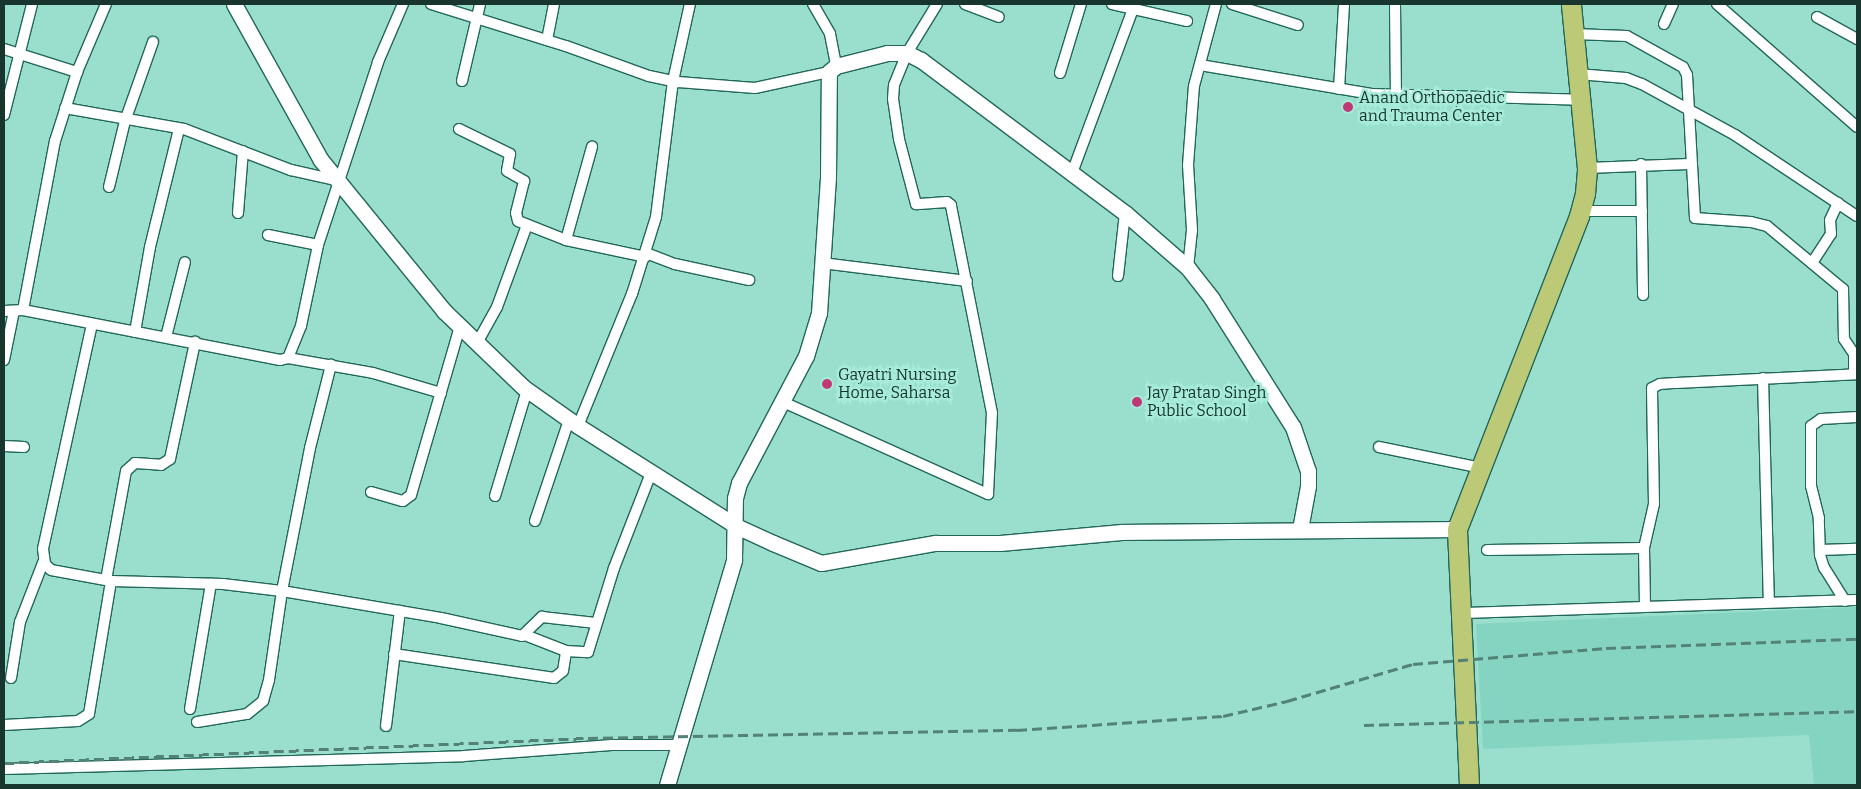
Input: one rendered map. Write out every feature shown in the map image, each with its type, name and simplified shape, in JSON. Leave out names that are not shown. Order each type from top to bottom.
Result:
[{"type":"highway","points":[[1469,785],[1457,529],[1580,212],[1587,168],[1572,4]]},
{"type":"street","points":[[4,115],[32,4]]},
{"type":"street","points":[[4,360],[13,311],[42,204],[65,108],[77,72],[106,4]]},
{"type":"street","points":[[234,4],[337,183],[460,326],[477,343],[527,390],[651,473],[736,526],[821,563],[935,543],[1000,543],[1122,532],[1234,533],[1300,529],[1457,529]]},
{"type":"street","points":[[288,358],[300,326],[318,245],[337,183],[378,62],[404,4]]},
{"type":"street","points":[[431,4],[547,40],[648,76],[673,81],[755,88],[833,69],[870,56],[907,53],[1125,212],[1188,268],[1212,300],[1293,427],[1308,478],[1300,529]]},
{"type":"street","points":[[462,81],[480,4]]},
{"type":"street","points":[[547,40],[554,4]]},
{"type":"street","points":[[535,521],[645,255],[663,178],[673,81],[690,4]]},
{"type":"street","points":[[667,785],[734,560],[735,498],[740,483],[806,356],[819,313],[833,69],[830,34],[813,4]]},
{"type":"street","points":[[783,402],[988,494],[992,413],[951,205],[946,202],[919,205],[916,203],[893,100],[894,85],[907,53],[937,4]]},
{"type":"street","points":[[965,4],[999,17]]},
{"type":"street","points":[[1060,73],[1081,4]]},
{"type":"street","points":[[1112,4],[1134,6],[1187,21]]},
{"type":"street","points":[[1188,268],[1192,230],[1189,138],[1200,65],[1216,4]]},
{"type":"street","points":[[1232,4],[1298,25]]},
{"type":"street","points":[[1339,89],[1344,4]]},
{"type":"street","points":[[1395,4],[1396,95]]},
{"type":"street","points":[[1664,24],[1673,4]]},
{"type":"street","points":[[1717,4],[1857,127]]},
{"type":"street","points":[[1072,173],[1134,6]]},
{"type":"street","points":[[1817,18],[1857,39]]},
{"type":"street","points":[[1574,34],[1627,36],[1678,62],[1687,75],[1690,164],[1697,220],[1751,222],[1767,226],[1812,263],[1844,292],[1844,339],[1854,354],[1856,374],[1660,384],[1652,388],[1654,504],[1644,548],[1645,605]]},
{"type":"street","points":[[109,187],[125,121],[153,42]]},
{"type":"street","points":[[4,49],[77,72]]},
{"type":"street","points":[[1200,65],[1339,89],[1396,95],[1581,100]]},
{"type":"street","points":[[1578,74],[1629,79],[1735,135],[1857,216]]},
{"type":"street","points":[[65,108],[125,121],[179,129],[292,170],[337,183]]},
{"type":"street","points":[[135,332],[150,247],[179,129]]},
{"type":"street","points":[[459,129],[509,152],[507,172],[524,181],[516,217],[527,225],[566,240],[645,255],[675,264],[749,280]]},
{"type":"street","points":[[566,240],[592,147]]},
{"type":"street","points":[[238,213],[243,151]]},
{"type":"street","points":[[1587,168],[1641,164],[1690,164]]},
{"type":"street","points":[[1641,164],[1643,295]]},
{"type":"street","points":[[1812,263],[1831,234],[1830,220],[1838,203]]},
{"type":"street","points":[[1118,276],[1125,212]]},
{"type":"street","points":[[1580,212],[1642,212]]},
{"type":"street","points":[[477,343],[497,307],[527,225]]},
{"type":"street","points":[[268,235],[318,245]]},
{"type":"street","points":[[166,337],[185,262]]},
{"type":"street","points":[[822,263],[967,280]]},
{"type":"street","points":[[13,311],[195,342],[280,360],[288,358],[331,364],[441,393]]},
{"type":"street","points":[[11,678],[20,622],[44,560],[52,498],[92,324]]},
{"type":"street","points":[[371,492],[403,501],[411,495],[460,326]]},
{"type":"street","points":[[4,725],[78,722],[88,714],[126,471],[135,463],[161,465],[170,458],[195,342]]},
{"type":"street","points":[[197,722],[247,714],[263,701],[269,680],[282,591],[310,448],[331,364]]},
{"type":"street","points":[[1763,378],[1769,602]]},
{"type":"street","points":[[495,496],[527,390]]},
{"type":"street","points":[[1845,600],[1824,568],[1820,550],[1818,510],[1811,486],[1811,426],[1822,418],[1857,418]]},
{"type":"street","points":[[4,446],[24,448]]},
{"type":"street","points":[[1378,447],[1481,468]]},
{"type":"street","points":[[44,560],[51,570],[109,581],[211,584],[282,591],[525,635],[566,651],[588,652],[596,623],[651,473]]},
{"type":"street","points":[[1487,550],[1644,548]]},
{"type":"street","points":[[1820,550],[1857,548]]},
{"type":"street","points":[[190,709],[211,584]]},
{"type":"street","points":[[1462,613],[1645,605],[1857,600]]},
{"type":"street","points":[[386,726],[400,611]]},
{"type":"street","points":[[525,635],[542,617],[596,623]]},
{"type":"street","points":[[394,654],[554,678],[562,671],[566,651]]},
{"type":"street","points":[[4,770],[464,756],[612,745],[680,745]]},
{"type":"shaded area","points":[[1857,607],[1857,785],[1814,785],[1809,735],[1483,749],[1476,624]]},
{"type":"railway","points":[[4,763],[588,738],[1017,730],[1223,716],[1287,701],[1413,664],[1606,648],[1857,639]]},
{"type":"railway","points":[[1364,725],[1857,711]]},
{"type":"place","name":"Anand Orthopaedic and Trauma Center","points":[[1348,107]]},
{"type":"place","name":"Gayatri Nursing Home, Saharsa","points":[[827,384]]},
{"type":"place","name":"Jay Pratap Singh Public School","points":[[1137,402]]}]
